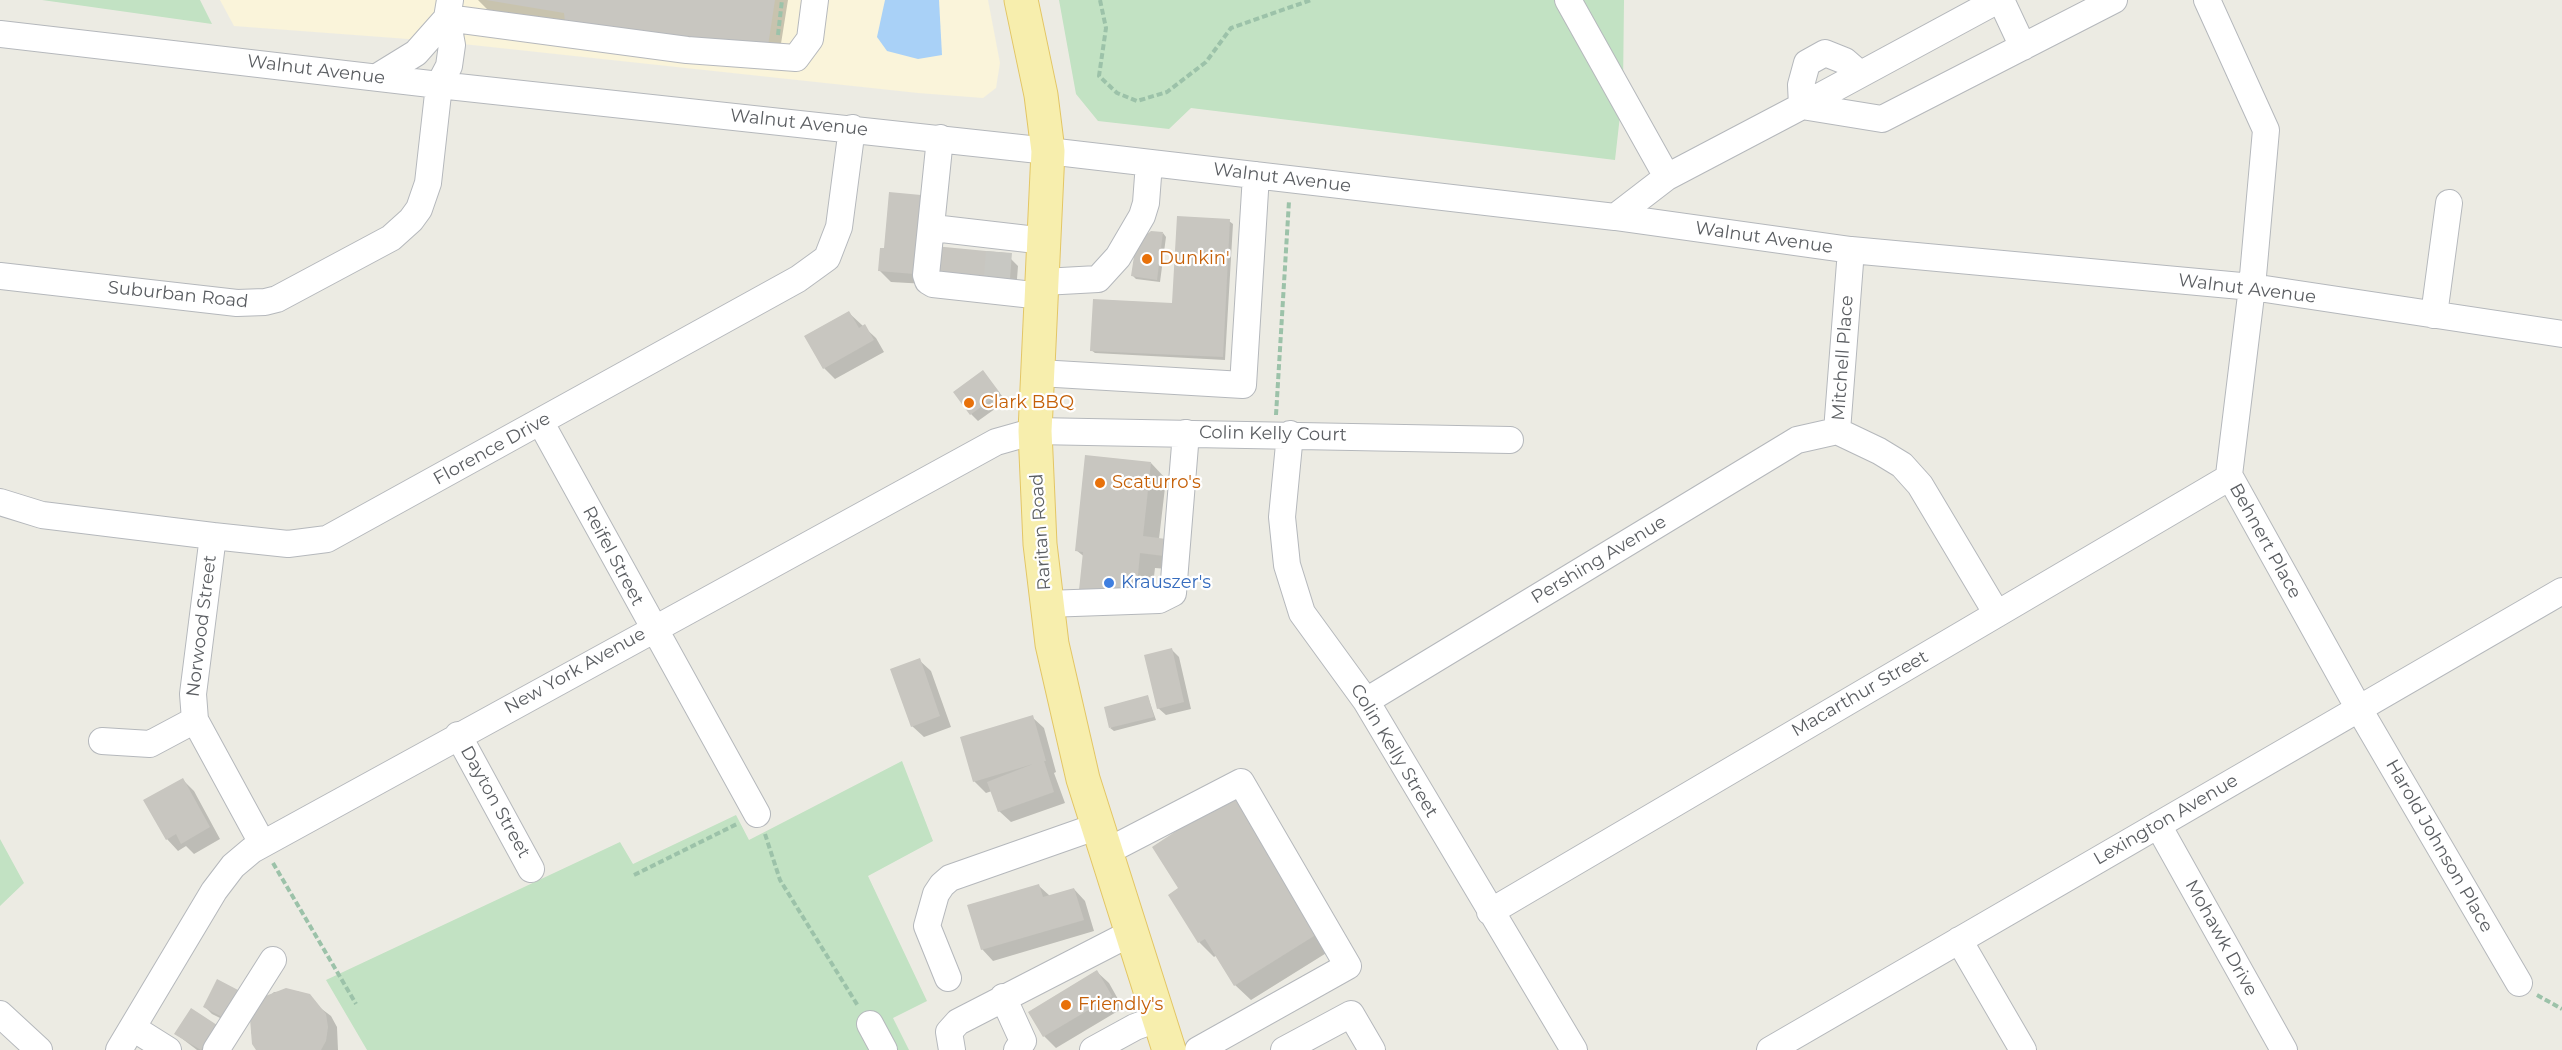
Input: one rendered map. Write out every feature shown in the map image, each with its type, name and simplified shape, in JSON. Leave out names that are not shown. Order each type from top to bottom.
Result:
[{"type":"main road","name":"Raritan Road","points":[[1021,0],[1041,95],[1048,151],[1035,431],[1040,544],[1046,604],[1062,698],[1102,839],[1169,1050]]},
{"type":"street","points":[[377,77],[416,53],[448,9],[687,50],[796,58],[810,39],[815,0]]},
{"type":"street","points":[[1568,0],[1667,177]]},
{"type":"street","points":[[1615,217],[1667,177],[1999,0],[2023,47]]},
{"type":"street","points":[[1802,106],[1882,119],[2114,0]]},
{"type":"street","name":"Behnert Place","points":[[2207,0],[2266,130],[2252,287],[2230,477],[2359,709]]},
{"type":"street","name":"Suburban Road","points":[[0,276],[237,303],[265,302],[277,299],[391,238],[411,220],[419,209],[428,183],[439,86],[449,66],[452,45],[448,9]]},
{"type":"street","name":"Walnut Avenue","points":[[0,34],[439,86],[940,138],[1615,217],[1851,250],[2252,287],[2562,334]]},
{"type":"street","points":[[1802,106],[1801,85],[1807,63],[1825,53],[1845,61],[1860,74]]},
{"type":"street","name":"Florence Drive","points":[[0,502],[42,515],[213,536],[288,544],[327,539],[541,423],[798,279],[827,258],[838,227],[852,128]]},
{"type":"street","points":[[940,138],[933,228],[926,275],[928,281],[933,284],[998,284],[1043,289],[1098,279],[1118,256],[1142,216],[1146,202],[1149,163]]},
{"type":"street","points":[[1039,372],[1243,385],[1256,176]]},
{"type":"street","points":[[2434,315],[2449,203]]},
{"type":"street","points":[[933,228],[1000,244],[1045,241]]},
{"type":"street","name":"Mitchell Place","points":[[1851,250],[1837,431],[1902,465],[1920,485],[1997,614]]},
{"type":"street","name":"Reifel Street","points":[[541,423],[652,628],[757,814]]},
{"type":"street","name":"Colin Kelly Court","points":[[1035,431],[1510,440]]},
{"type":"street","name":"New York Avenue","points":[[119,1050],[223,878],[243,857],[262,843],[996,442],[1035,431]]},
{"type":"street","name":"Pershing Avenue","points":[[1366,701],[1797,440],[1837,431]]},
{"type":"street","points":[[1046,604],[1159,600],[1173,593],[1186,433]]},
{"type":"street","name":"Colin Kelly Street","points":[[1282,434],[1282,517],[1287,565],[1302,613],[1366,701],[1574,1050]]},
{"type":"street","name":"Macarthur Street","points":[[1490,912],[2230,477]]},
{"type":"street","name":"Norwood Street","points":[[213,536],[193,694],[195,720],[262,843]]},
{"type":"street","name":"Lexington Avenue","points":[[1770,1050],[2359,709],[2560,596]]},
{"type":"street","name":"Harold Johnson Place","points":[[2359,709],[2519,983]]},
{"type":"street","points":[[102,741],[150,744],[195,720]]},
{"type":"street","name":"Dayton Street","points":[[458,735],[531,869]]},
{"type":"street","points":[[948,978],[927,926],[933,901],[942,885],[950,878],[1102,839],[1241,782],[1348,966],[1198,1050]]},
{"type":"street","name":"Mohawk Drive","points":[[2158,825],[2284,1050]]},
{"type":"street","points":[[952,1050],[949,1032],[958,1022],[1131,933]]},
{"type":"street","points":[[1959,940],[2023,1050]]},
{"type":"street","points":[[222,1048],[273,960]]},
{"type":"street","points":[[1003,997],[1023,1041],[1017,1050]]},
{"type":"street","points":[[0,1014],[39,1050]]},
{"type":"street","points":[[1284,1050],[1351,1014],[1372,1050]]},
{"type":"street","points":[[1093,1050],[1135,1027],[1159,1018]]},
{"type":"street","points":[[870,1024],[884,1050]]},
{"type":"street","points":[[133,1028],[168,1050]]},
{"type":"path","points":[[775,58],[782,0]]},
{"type":"path","points":[[1100,0],[1106,28],[1099,76],[1117,93],[1137,101],[1167,92],[1206,62],[1231,28],[1311,0]]},
{"type":"path","points":[[1282,434],[1290,179]]},
{"type":"path","points":[[634,875],[757,814],[780,880],[870,1024]]},
{"type":"path","points":[[262,843],[356,1004]]},
{"type":"path","points":[[2519,983],[2562,1009]]},
{"type":"shaded area","points":[[220,0],[988,0],[1000,63],[996,88],[983,98],[918,93],[435,41],[234,26]]},
{"type":"green space","points":[[42,0],[200,0],[212,24]]},
{"type":"green space","points":[[1059,0],[1624,0],[1623,89],[1615,160],[1191,108],[1169,129],[1098,121],[1076,94]]},
{"type":"green space","points":[[902,761],[933,841],[868,876],[927,1001],[893,1018],[909,1050],[367,1050],[326,980],[620,842],[633,864],[736,815],[749,840]]},
{"type":"green space","points":[[0,839],[24,883],[0,906]]},
{"type":"water","points":[[885,0],[939,0],[942,55],[918,59],[887,51],[877,37]]},
{"type":"building","points":[[486,0],[775,0],[768,46],[565,22],[564,13]]},
{"type":"building","points":[[889,192],[921,195],[915,274],[878,271],[880,248],[884,248]]},
{"type":"building","points":[[1177,216],[1230,219],[1223,357],[1090,351],[1093,299],[1172,303]]},
{"type":"building","name":"Dunkin'","points":[[1151,231],[1163,232],[1157,280],[1131,276],[1136,243]]},
{"type":"building","points":[[934,246],[1007,253],[1005,281],[931,274]]},
{"type":"building","points":[[849,311],[859,328],[865,324],[874,340],[823,369],[804,336]]},
{"type":"building","points":[[983,370],[1000,393],[970,415],[953,392]]},
{"type":"building","points":[[1085,455],[1151,462],[1143,536],[1166,539],[1164,556],[1140,553],[1136,596],[1079,590],[1083,552],[1075,551]]},
{"type":"building","points":[[1172,648],[1184,702],[1157,709],[1144,655]]},
{"type":"building","points":[[920,658],[940,716],[911,727],[890,669]]},
{"type":"building","points":[[1148,695],[1154,717],[1109,728],[1104,707]]},
{"type":"building","points":[[1033,715],[1054,792],[998,812],[987,782],[1033,764],[973,782],[960,737]]},
{"type":"building","points":[[183,778],[210,827],[181,844],[176,834],[166,840],[143,800]]},
{"type":"building","points":[[1235,792],[1322,931],[1234,986],[1205,939],[1198,943],[1168,895],[1178,888],[1152,847]]},
{"type":"building","points":[[1039,884],[1043,897],[1074,888],[1084,920],[981,950],[967,905]]},
{"type":"building","points":[[1097,970],[1112,996],[1043,1037],[1028,1012]]},
{"type":"building","points":[[217,979],[238,990],[224,1018],[203,1007]]},
{"type":"building","points":[[286,988],[310,994],[326,1014],[328,1027],[326,1041],[321,1050],[256,1050],[252,1044],[250,1019],[263,997]]},
{"type":"building","points":[[191,1008],[217,1025],[201,1050],[174,1034]]},
{"type":"tunnel","points":[[997,278],[999,252]]},
{"type":"place","name":"Dunkin'","points":[[1147,259]]},
{"type":"place","name":"Clark BBQ","points":[[969,403]]},
{"type":"place","name":"Scaturro's","points":[[1100,483]]},
{"type":"place","name":"Krauszer's","points":[[1109,583]]},
{"type":"place","name":"Friendly's","points":[[1066,1005]]}]
